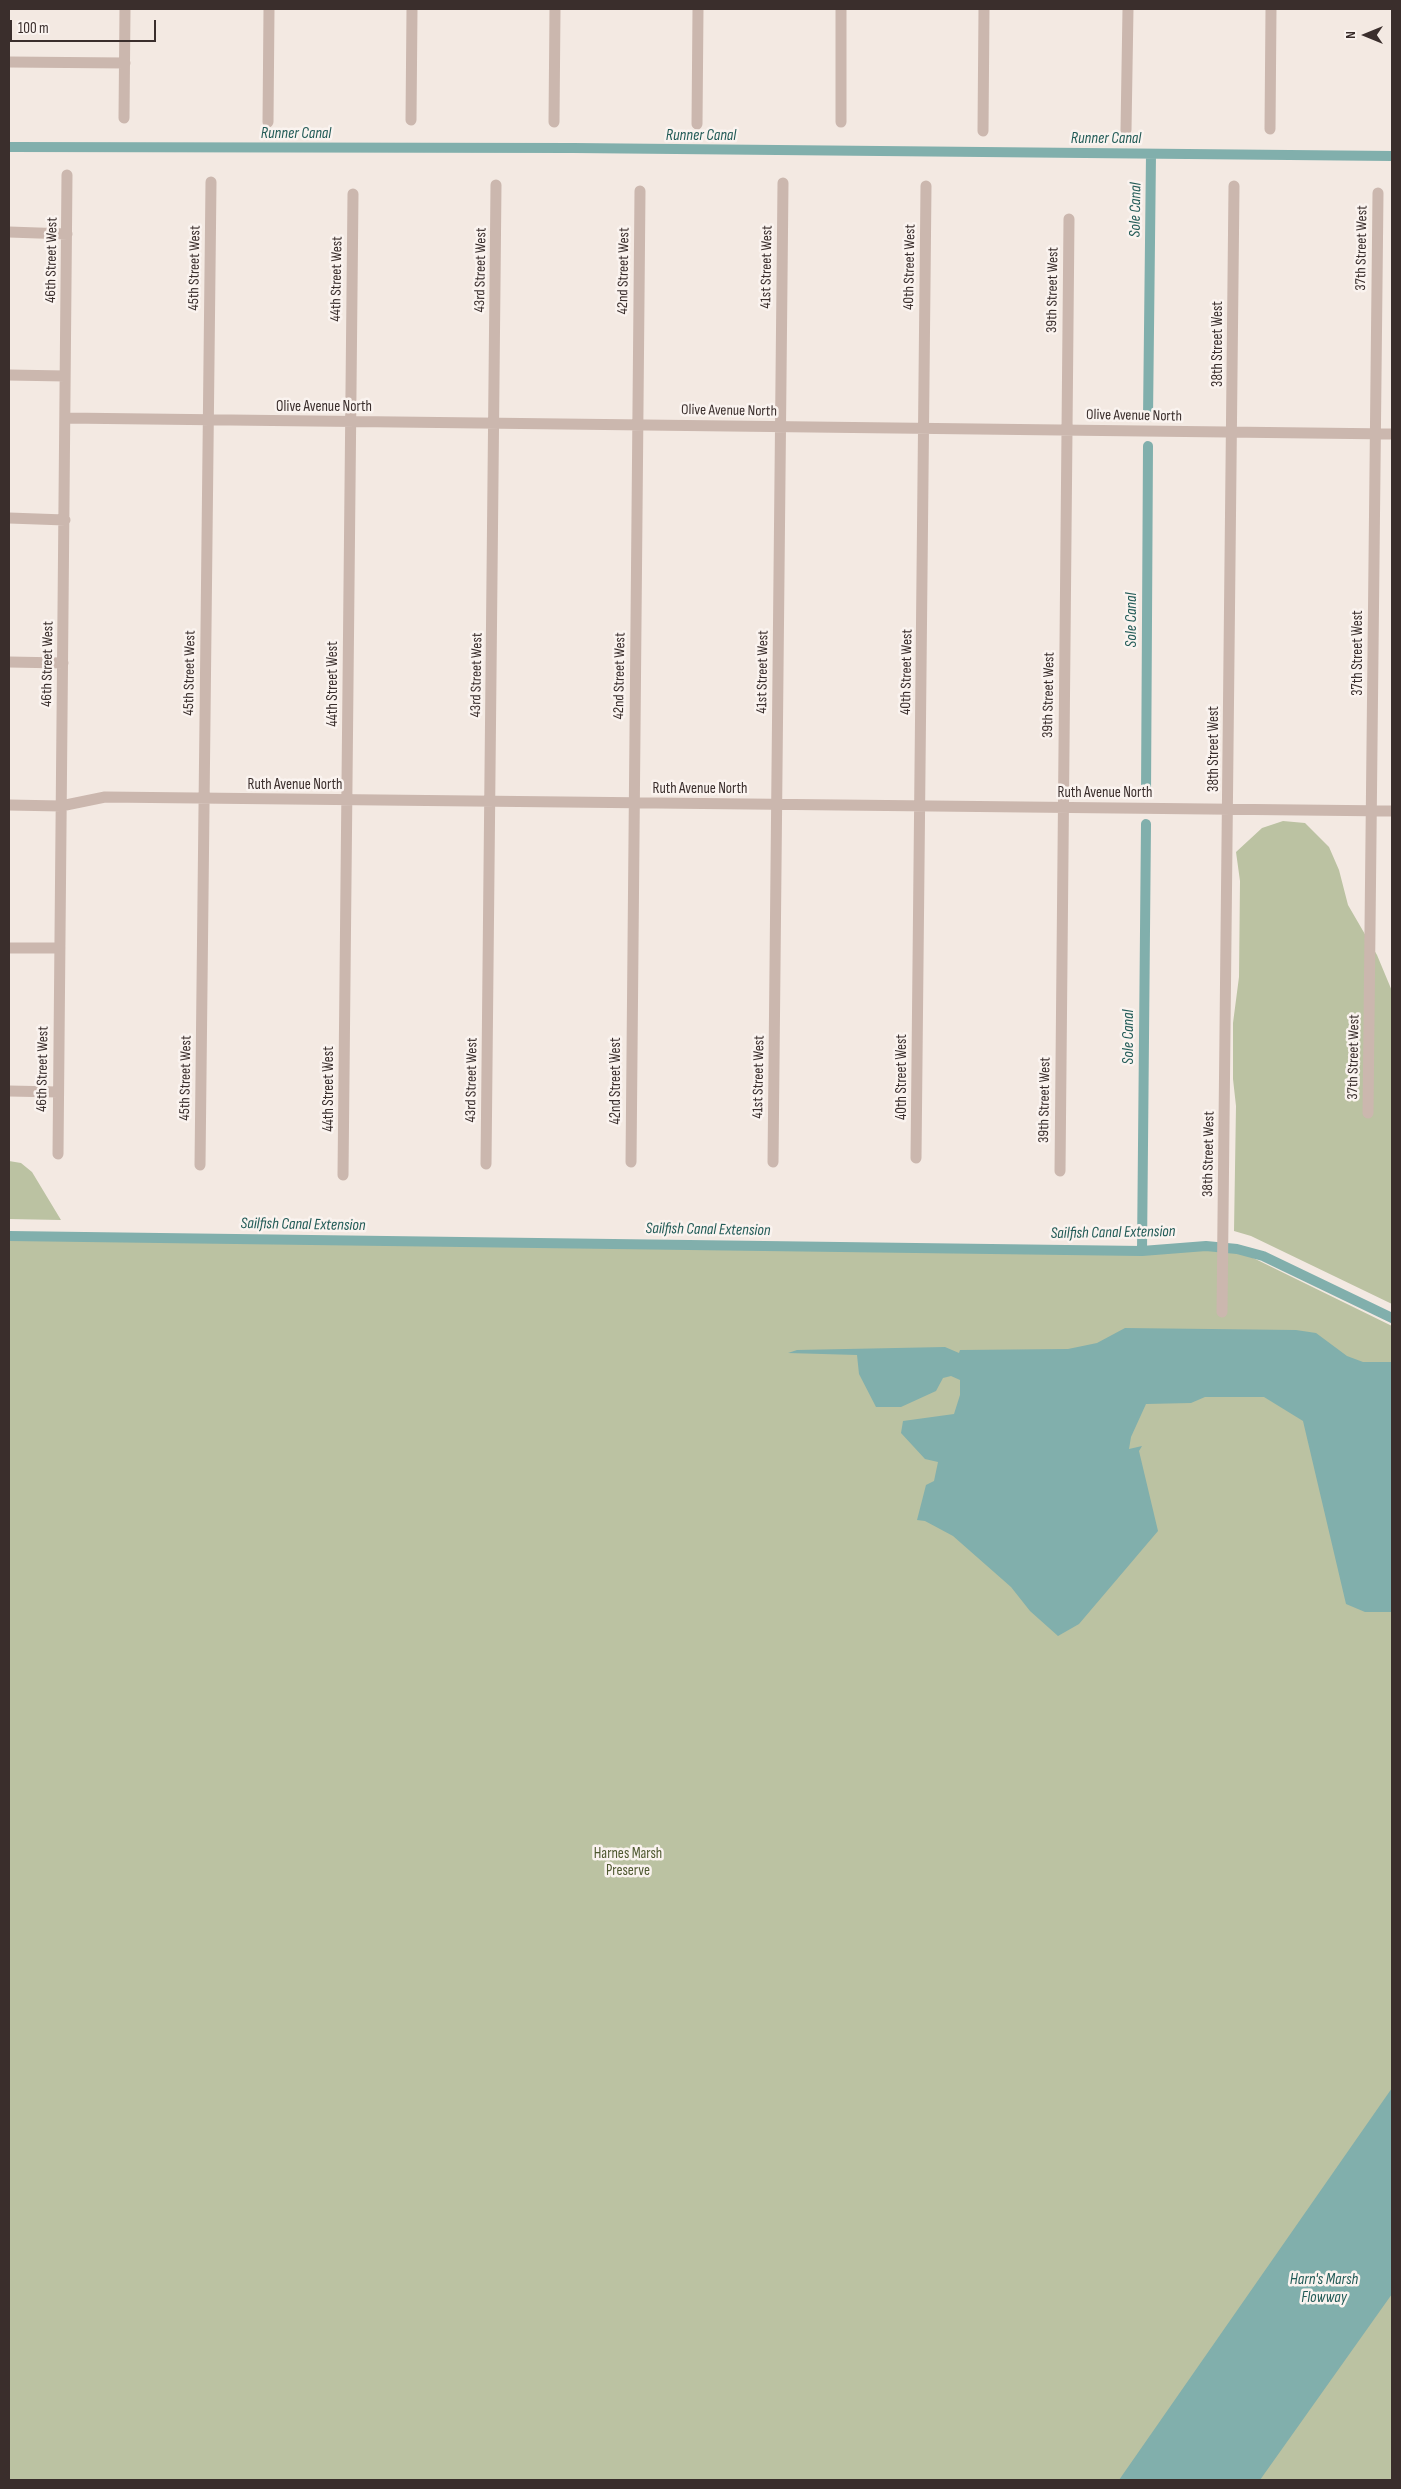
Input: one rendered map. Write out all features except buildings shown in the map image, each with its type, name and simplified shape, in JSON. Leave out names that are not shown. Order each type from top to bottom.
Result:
[{"type":"street","points":[[124,118],[125,9]]},
{"type":"street","points":[[268,122],[269,9]]},
{"type":"street","points":[[411,120],[412,9]]},
{"type":"street","points":[[554,122],[555,9]]},
{"type":"street","points":[[697,124],[698,9]]},
{"type":"street","points":[[841,9],[841,122]]},
{"type":"street","points":[[983,131],[984,9]]},
{"type":"street","points":[[1126,130],[1128,9]]},
{"type":"street","points":[[1270,129],[1271,9]]},
{"type":"street","points":[[9,62],[125,63]]},
{"type":"street","name":"46th Street West","points":[[58,1154],[67,175]]},
{"type":"street","name":"45th Street West","points":[[200,1165],[210,182]]},
{"type":"street","name":"41st Street West","points":[[773,1162],[783,182]]},
{"type":"street","name":"43rd Street West","points":[[486,1164],[496,185]]},
{"type":"street","name":"40th Street West","points":[[916,1158],[926,186]]},
{"type":"street","name":"38th Street West","points":[[1222,1312],[1229,809],[1234,186]]},
{"type":"street","name":"42nd Street West","points":[[631,1162],[640,191]]},
{"type":"street","name":"37th Street West","points":[[1368,1113],[1378,192]]},
{"type":"street","name":"44th Street West","points":[[343,1175],[353,194]]},
{"type":"street","name":"39th Street West","points":[[1060,1171],[1069,219]]},
{"type":"street","points":[[9,232],[67,234]]},
{"type":"street","points":[[9,375],[65,376]]},
{"type":"street","name":"Olive Avenue North","points":[[65,418],[1392,434]]},
{"type":"street","points":[[9,518],[65,520]]},
{"type":"street","points":[[9,662],[63,663]]},
{"type":"street","name":"Ruth Avenue North","points":[[9,805],[61,806],[105,797],[490,803],[920,805],[1392,811]]},
{"type":"street","points":[[9,948],[60,948]]},
{"type":"street","points":[[9,1091],[58,1092]]},
{"type":"green space","points":[[1283,821],[1305,823],[1329,847],[1339,870],[1348,905],[1377,955],[1392,991],[1392,1304],[1251,1236],[1234,1231],[1236,1106],[1233,1079],[1233,1023],[1239,977],[1240,881],[1236,852],[1262,828]]},
{"type":"green space","points":[[9,1161],[21,1163],[32,1172],[61,1220],[9,1219]]},
{"type":"green space","name":"Harnes Marsh Preserve","points":[[9,1239],[1239,1251],[1392,1326],[1392,2480],[9,2480]]},
{"type":"water","points":[[1125,1328],[1296,1330],[1316,1333],[1347,1356],[1363,1362],[1392,1362],[1392,1612],[1365,1612],[1346,1604],[1303,1421],[1264,1397],[1205,1397],[1191,1403],[1146,1404],[1131,1437],[1129,1449],[1142,1446],[1139,1451],[1158,1531],[1079,1624],[1058,1636],[1030,1611],[1011,1587],[953,1536],[925,1521],[917,1520],[926,1485],[934,1481],[938,1462],[925,1459],[901,1433],[903,1421],[954,1414],[960,1395],[960,1380],[951,1376],[943,1378],[936,1391],[901,1407],[876,1407],[859,1374],[857,1355],[788,1353],[797,1350],[945,1347],[959,1353],[960,1350],[1068,1349],[1097,1343]]},
{"type":"water","name":"Harn's Marsh Flowway","points":[[1392,2088],[1392,2294],[1260,2480],[1119,2480]]},
{"type":"waterway","name":"Runner Canal","points":[[9,147],[573,148],[1392,156]]},
{"type":"waterway","name":"Sole Canal","points":[[1148,417],[1151,154]]},
{"type":"waterway","name":"Sole Canal","points":[[1146,794],[1148,446]]},
{"type":"waterway","name":"Sole Canal","points":[[1142,1251],[1146,824]]},
{"type":"waterway","name":"Sailfish Canal Extension","points":[[9,1236],[1142,1251],[1206,1246],[1237,1249],[1263,1256],[1392,1318]]}]
